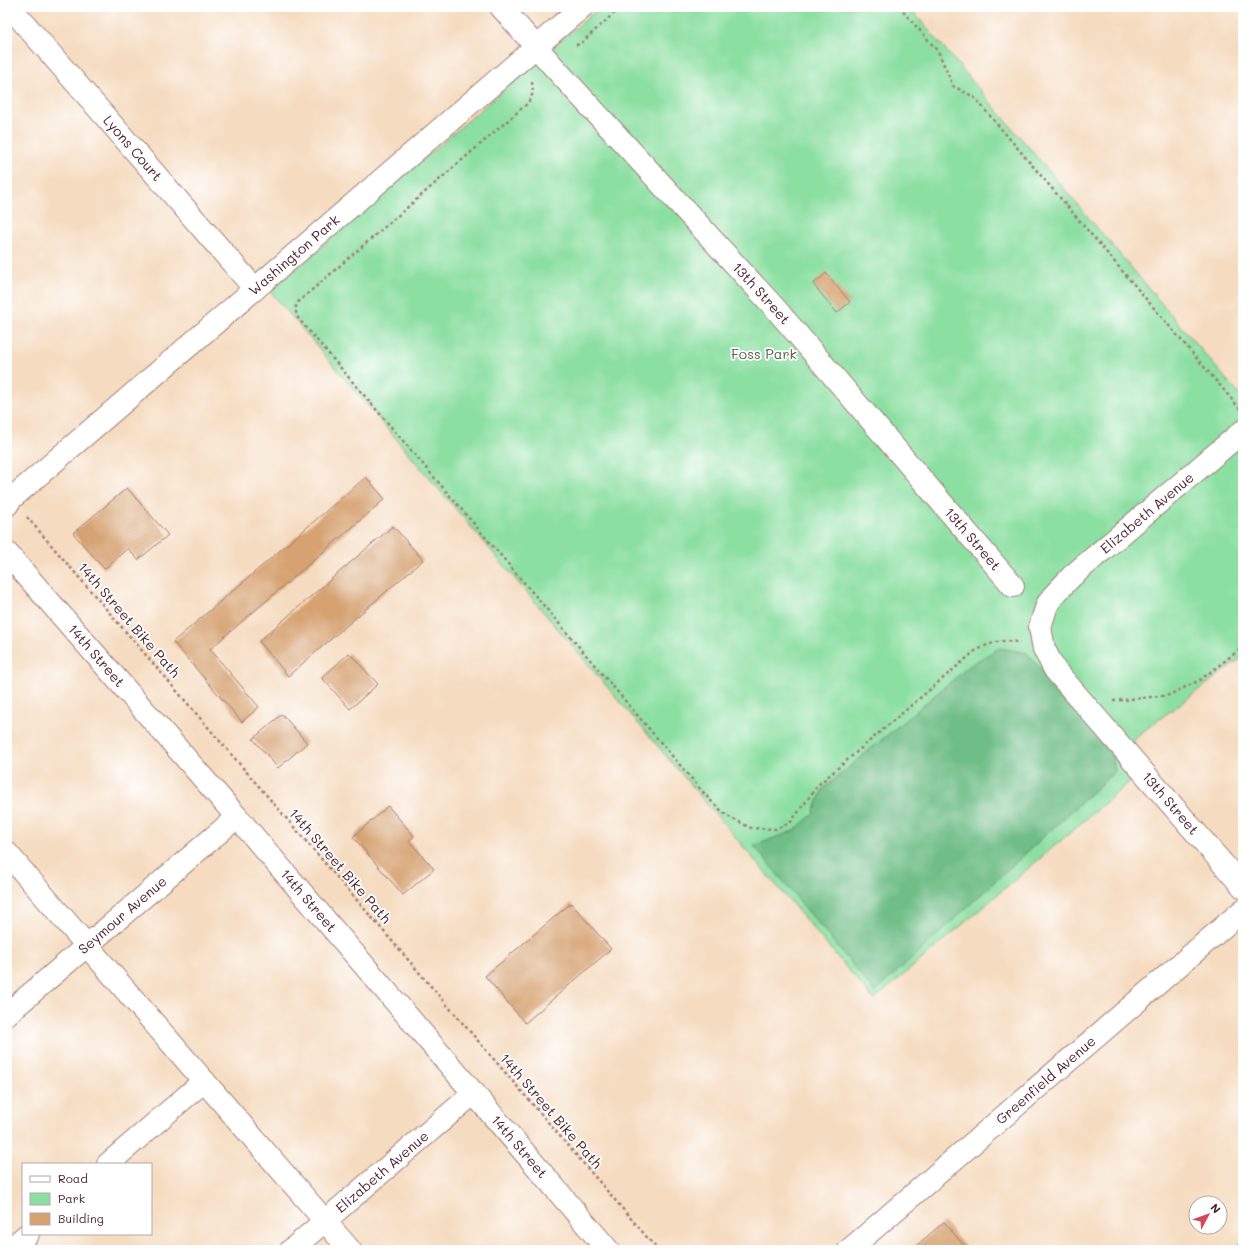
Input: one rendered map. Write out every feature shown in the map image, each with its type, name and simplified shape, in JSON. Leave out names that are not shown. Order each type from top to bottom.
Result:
[{"type":"street","name":"Lyons Court","points":[[10,7],[255,289]]},
{"type":"street","name":"13th Street","points":[[501,7],[775,308],[1013,586]]},
{"type":"street","name":"Washington Park","points":[[9,502],[255,289],[541,52],[582,7]]},
{"type":"street","name":"Elizabeth Avenue","points":[[1053,596],[1072,576],[1243,431]]},
{"type":"street","name":"14th Street","points":[[7,553],[237,817],[608,1250]]},
{"type":"street","name":"13th Street","points":[[1053,596],[1047,605],[1040,627],[1044,649],[1055,670],[1243,887]]},
{"type":"street","name":"Seymour Avenue","points":[[7,1014],[237,817]]},
{"type":"street","points":[[7,853],[350,1250]]},
{"type":"street","name":"Greenfield Avenue","points":[[849,1250],[1243,910]]},
{"type":"street","points":[[109,1163],[204,1081]]},
{"type":"street","name":"Elizabeth Avenue","points":[[290,1250],[474,1094]]},
{"type":"street","points":[[9,1250],[27,1235]]},
{"type":"path","points":[[899,7],[938,51],[953,86],[974,97],[1243,412]]},
{"type":"path","points":[[541,52],[530,72],[533,93],[528,103],[298,302],[295,310],[298,318],[709,799],[728,816],[751,828],[776,829],[791,822],[818,785],[974,651],[1003,640],[1019,643],[1048,656]]},
{"type":"path","name":"14th Street Bike Path","points":[[9,502],[658,1250]]},
{"type":"path","points":[[1088,709],[1113,701],[1168,695],[1200,680],[1243,647]]},
{"type":"path","points":[[1234,1250],[1243,1242]]},
{"type":"green space","name":"Foss Park","points":[[600,7],[909,7],[1243,399],[1243,657],[1134,738],[1134,778],[874,1000],[270,291]]},
{"type":"green space","points":[[999,648],[1027,653],[1112,753],[1115,771],[875,992],[754,846],[795,830],[813,814],[823,789],[972,664]]},
{"type":"building","points":[[826,273],[850,302],[837,313],[813,284]]},
{"type":"building","points":[[366,477],[385,499],[210,649],[259,707],[242,722],[173,642]]},
{"type":"building","points":[[127,488],[168,535],[138,560],[128,548],[104,569],[73,533]]},
{"type":"building","points":[[393,526],[423,560],[288,676],[259,641]]},
{"type":"building","points":[[349,653],[378,684],[350,709],[322,678]]},
{"type":"building","points":[[282,714],[307,743],[278,768],[253,739]]},
{"type":"building","points":[[388,806],[414,836],[409,841],[434,869],[403,895],[353,837]]},
{"type":"building","points":[[571,903],[611,949],[525,1023],[485,976]]},
{"type":"building","points":[[944,1222],[968,1250],[911,1250]]}]
